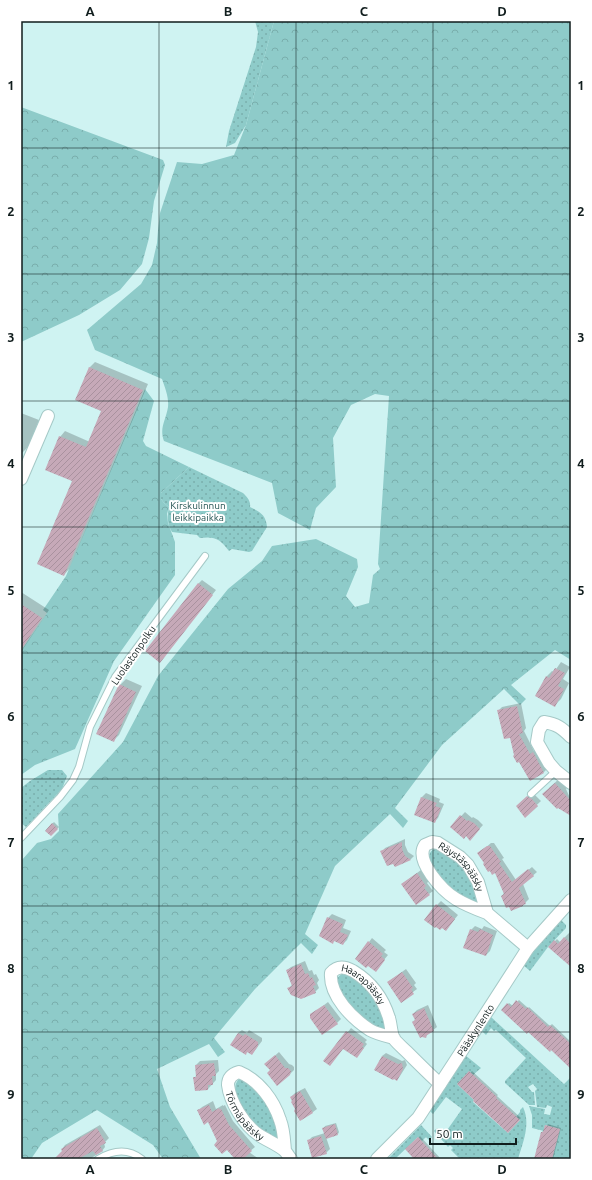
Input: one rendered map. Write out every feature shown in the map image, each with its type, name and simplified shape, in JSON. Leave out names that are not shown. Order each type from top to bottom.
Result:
[{"type":"street","points":[[21,479],[48,416]]},
{"type":"street","points":[[571,737],[561,727],[552,723],[544,722],[539,730],[537,742],[549,763],[556,771],[571,783]]},
{"type":"street","name":"Räystäspääsky","points":[[487,913],[478,882],[468,865],[456,854],[438,843],[432,842],[425,845],[422,853],[425,865],[438,883],[460,902],[487,913],[528,948]]},
{"type":"street","name":"Pääskynlento","points":[[378,1159],[418,1118],[528,948],[571,900]]},
{"type":"street","name":"Haarapääsky","points":[[394,1038],[370,1030],[346,1010],[337,996],[332,983],[331,973],[335,969],[340,967],[349,969],[364,978],[374,988],[382,1000],[394,1038],[430,1076],[440,1084]]},
{"type":"street","name":"Törmäpääsky","points":[[239,1072],[246,1075],[259,1086],[272,1102],[281,1121],[288,1155],[253,1130],[242,1118],[228,1086],[229,1079],[233,1074],[239,1072]]},
{"type":"lane","name":"Luolastonpolku","points":[[21,838],[60,797],[73,780],[79,767],[90,727],[115,677],[205,556]]},
{"type":"lane","points":[[531,794],[556,771]]},
{"type":"lane","points":[[98,1159],[115,1151],[132,1153],[142,1159]]},
{"type":"green space","points":[[255,21],[274,21],[246,125],[235,143],[226,147],[229,131],[256,47],[258,32]]},
{"type":"green space","points":[[274,21],[571,21],[571,660],[555,650],[511,685],[526,699],[520,705],[504,689],[442,745],[395,808],[408,821],[403,828],[390,814],[335,866],[305,934],[318,945],[312,954],[301,943],[255,989],[214,1038],[225,1052],[218,1057],[209,1044],[157,1069],[170,1107],[201,1159],[163,1159],[153,1145],[97,1110],[42,1143],[31,1159],[21,1159],[21,861],[37,843],[51,839],[59,831],[58,814],[123,742],[158,676],[228,589],[262,561],[272,546],[316,539],[357,559],[358,567],[346,596],[355,607],[369,603],[373,575],[380,569],[378,564],[389,396],[375,394],[351,405],[333,438],[336,487],[316,508],[310,530],[278,513],[272,483],[164,441],[162,432],[168,407],[168,400],[162,379],[95,350],[87,330],[141,284],[152,265],[157,243],[160,213],[177,162],[202,164],[234,155],[246,125]]},
{"type":"green space","points":[[21,107],[163,160],[165,165],[154,201],[149,238],[142,264],[120,290],[79,315],[21,342]]},
{"type":"green space","points":[[145,389],[154,401],[143,441],[146,446],[189,467],[161,493],[161,499],[169,507],[167,514],[168,523],[175,542],[175,575],[114,661],[75,749],[35,765],[21,775],[21,651],[47,613],[43,610],[66,576]]},
{"type":"green space","name":"Kirskulinnun leikkipaikka","points":[[189,467],[243,493],[249,501],[250,507],[260,512],[264,517],[267,527],[252,551],[249,552],[232,549],[229,551],[217,539],[200,538],[197,535],[172,532],[168,520],[169,507],[161,499],[161,493]]},
{"type":"green space","points":[[48,770],[62,770],[67,776],[62,789],[26,827],[21,823],[21,788]]},
{"type":"green space","points":[[437,848],[461,864],[472,880],[478,902],[461,898],[435,871],[429,857],[431,852]]},
{"type":"green space","points":[[561,920],[566,925],[566,928],[548,947],[530,971],[523,965],[528,957]]},
{"type":"green space","points":[[342,974],[356,980],[372,994],[377,1001],[386,1027],[382,1029],[369,1023],[352,1009],[339,988],[337,979]]},
{"type":"green space","points":[[509,987],[491,1017],[564,1084],[571,1077],[571,1159],[552,1159],[560,1129],[545,1125],[544,1131],[532,1128],[532,1115],[529,1106],[545,1109],[544,1114],[550,1115],[552,1107],[547,1105],[546,1108],[537,1107],[535,1091],[537,1089],[533,1084],[528,1087],[532,1092],[534,1092],[535,1105],[529,1105],[505,1083],[505,1081],[526,1058],[496,1030],[494,1031],[491,1028],[486,1035],[481,1030]]},
{"type":"green space","points":[[465,1055],[481,1068],[473,1075],[457,1084],[474,1100],[473,1102],[508,1133],[520,1120],[516,1117],[523,1107],[526,1126],[524,1140],[518,1159],[460,1159],[451,1150],[453,1148],[450,1145],[448,1147],[434,1131],[437,1128],[445,1133],[462,1109],[446,1097],[433,1114],[430,1111]]},
{"type":"green space","points":[[241,1079],[252,1085],[273,1112],[279,1137],[275,1139],[263,1133],[246,1115],[238,1100],[235,1086],[238,1080]]},
{"type":"green space","points":[[421,1125],[432,1137],[429,1140],[426,1137],[422,1141],[418,1137],[396,1158],[397,1159],[388,1159]]},
{"type":"building","points":[[89,367],[143,390],[64,576],[37,564],[72,481],[45,470],[59,436],[86,447],[101,411],[75,400]]},
{"type":"building","points":[[198,583],[213,595],[160,663],[145,651]]},
{"type":"building","points":[[21,604],[42,618],[21,650]]},
{"type":"building","points":[[555,668],[565,673],[558,686],[564,689],[555,707],[535,696],[546,676],[549,678]]},
{"type":"building","points":[[119,684],[136,692],[114,742],[96,734]]},
{"type":"building","points":[[517,706],[523,733],[519,734],[530,754],[533,752],[544,773],[530,781],[519,762],[517,763],[513,756],[510,738],[504,739],[497,710]]},
{"type":"building","points":[[555,783],[571,801],[571,816],[558,808],[557,809],[542,794]]},
{"type":"building","points":[[527,796],[531,798],[538,806],[525,818],[516,806]]},
{"type":"building","points":[[421,797],[437,803],[435,806],[441,808],[435,823],[414,815]]},
{"type":"building","points":[[460,815],[467,821],[468,820],[474,823],[480,829],[470,841],[466,836],[464,839],[450,827]]},
{"type":"building","points":[[52,823],[58,829],[51,836],[45,831]]},
{"type":"building","points":[[402,842],[402,849],[405,856],[411,860],[395,867],[393,864],[387,866],[380,851]]},
{"type":"building","points":[[487,846],[490,846],[512,882],[528,869],[534,876],[519,888],[526,904],[523,906],[511,911],[509,907],[506,908],[501,896],[504,894],[495,873],[492,875],[490,871],[488,872],[477,853]]},
{"type":"building","points":[[417,873],[426,886],[424,888],[430,895],[416,905],[401,884]]},
{"type":"building","points":[[436,904],[455,919],[446,931],[442,928],[440,930],[436,927],[435,928],[424,920]]},
{"type":"building","points":[[327,917],[343,924],[340,932],[348,935],[343,945],[334,941],[333,944],[319,936]]},
{"type":"building","points":[[470,929],[478,932],[480,929],[493,935],[486,956],[463,948]]},
{"type":"building","points":[[564,937],[571,944],[571,967],[548,947],[554,940],[558,944]]},
{"type":"building","points":[[368,941],[383,954],[381,956],[385,960],[376,972],[368,966],[366,968],[355,959]]},
{"type":"building","points":[[301,964],[305,974],[308,973],[310,978],[312,977],[316,985],[313,986],[316,993],[301,999],[291,995],[287,988],[292,986],[286,970]]},
{"type":"building","points":[[402,972],[413,988],[411,989],[414,994],[401,1003],[387,982]]},
{"type":"building","points":[[516,1000],[526,1009],[527,1007],[548,1027],[550,1025],[571,1044],[571,1069],[551,1050],[550,1052],[528,1032],[527,1034],[501,1010],[507,1003],[511,1007]]},
{"type":"building","points":[[324,1005],[338,1024],[322,1035],[310,1018],[310,1014]]},
{"type":"building","points":[[424,1008],[434,1031],[427,1035],[426,1038],[420,1038],[412,1022],[415,1020],[412,1014]]},
{"type":"building","points":[[346,1031],[364,1044],[362,1047],[364,1048],[357,1058],[343,1049],[330,1066],[323,1061]]},
{"type":"building","points":[[238,1033],[243,1036],[245,1034],[258,1042],[258,1046],[252,1055],[247,1052],[246,1055],[230,1045]]},
{"type":"building","points":[[275,1055],[285,1068],[288,1068],[291,1071],[290,1075],[277,1086],[267,1073],[270,1070],[264,1064]]},
{"type":"building","points":[[382,1056],[398,1064],[402,1063],[403,1069],[397,1081],[374,1070]]},
{"type":"building","points":[[214,1063],[216,1076],[212,1076],[213,1085],[208,1085],[208,1090],[195,1091],[193,1077],[196,1077],[195,1065]]},
{"type":"building","points":[[469,1071],[520,1120],[508,1133],[457,1084]]},
{"type":"building","points":[[300,1091],[313,1113],[300,1121],[294,1111],[295,1109],[290,1097]]},
{"type":"building","points":[[209,1105],[212,1112],[219,1108],[221,1109],[229,1125],[252,1151],[243,1159],[235,1159],[227,1150],[222,1154],[214,1145],[217,1141],[208,1122],[204,1125],[197,1110]]},
{"type":"building","points":[[335,1124],[338,1135],[326,1139],[322,1128]]},
{"type":"building","points":[[545,1125],[560,1129],[552,1159],[534,1159],[541,1132],[543,1132]]},
{"type":"building","points":[[97,1128],[106,1143],[100,1146],[103,1151],[96,1155],[93,1151],[78,1159],[54,1159],[62,1151],[61,1149]]},
{"type":"building","points":[[321,1136],[327,1154],[312,1158],[307,1140]]},
{"type":"building","points":[[418,1137],[438,1159],[414,1159],[405,1149]]}]
